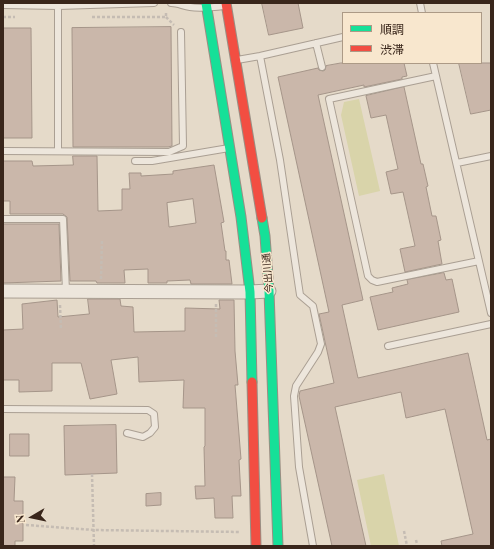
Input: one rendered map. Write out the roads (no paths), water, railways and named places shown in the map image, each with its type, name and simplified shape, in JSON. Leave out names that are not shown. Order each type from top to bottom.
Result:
[{"type":"main road","name":"今出川通","points":[[226,5],[264,236],[270,291],[278,546]]},
{"type":"main road","name":"今出川通","points":[[206,6],[241,217],[250,292],[256,546]]},
{"type":"street","points":[[3,291],[270,291]]},
{"type":"lane","points":[[3,5],[58,6],[154,3]]},
{"type":"lane","points":[[171,3],[179,3],[189,7],[226,5]]},
{"type":"lane","points":[[58,6],[58,150]]},
{"type":"lane","points":[[3,151],[58,150],[169,152],[183,146],[181,32]]},
{"type":"lane","points":[[235,60],[260,56],[342,37]]},
{"type":"lane","points":[[316,43],[322,67]]},
{"type":"lane","points":[[260,56],[280,160],[300,295],[313,306],[321,344],[318,352],[296,386],[294,396],[299,467],[313,546]]},
{"type":"lane","points":[[433,64],[479,261],[488,284],[491,313]]},
{"type":"lane","points":[[436,76],[328,96],[368,276],[377,282],[479,261]]},
{"type":"lane","points":[[135,161],[152,161],[230,148]]},
{"type":"lane","points":[[457,163],[491,156]]},
{"type":"lane","points":[[3,219],[64,220],[62,291]]},
{"type":"lane","points":[[388,346],[491,324]]},
{"type":"lane","points":[[3,409],[148,410],[154,414],[155,427],[150,433],[143,437],[127,433]]}]
